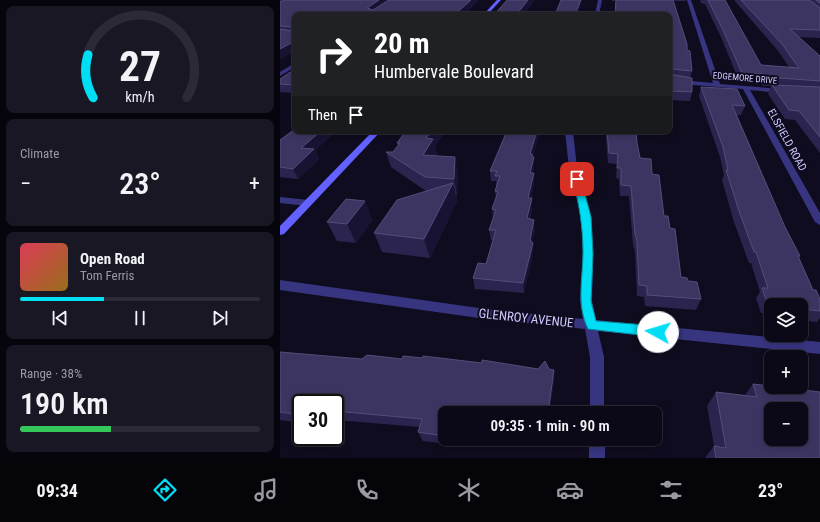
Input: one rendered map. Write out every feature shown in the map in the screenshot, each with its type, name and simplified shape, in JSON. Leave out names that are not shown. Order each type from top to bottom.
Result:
[{"type":"main road","points":[[488,12],[499,0]]},
{"type":"main road","points":[[280,232],[374,134]]},
{"type":"street","points":[[598,12],[600,0]]},
{"type":"street","points":[[689,0],[717,85]]},
{"type":"street","points":[[280,74],[292,67]]},
{"type":"street","name":"EDGEMORE DRIVE","points":[[672,81],[746,89],[790,91]]},
{"type":"street","name":"ELSFIELD ROAD","points":[[746,89],[820,222]]},
{"type":"street","points":[[569,134],[573,168],[586,217],[588,254],[586,301],[592,325],[597,357],[597,406]]},
{"type":"street","points":[[280,200],[308,203]]},
{"type":"street","name":"GLENROY AVENUE","points":[[280,285],[486,314],[820,348]]},
{"type":"street","points":[[597,446],[597,458]]},
{"type":"building","points":[[285,0],[379,0],[367,8],[373,10],[389,0],[471,0],[457,12],[292,12],[292,27],[280,26],[280,2]]},
{"type":"building","points":[[507,0],[528,0],[518,12],[497,12]]},
{"type":"building","points":[[561,0],[581,0],[576,12],[556,12]]},
{"type":"building","points":[[616,0],[673,0],[687,44],[687,50],[690,51],[692,71],[672,69],[672,12],[615,12]]},
{"type":"building","points":[[708,0],[725,0],[761,65],[799,68],[782,44],[741,0],[809,0],[820,8],[820,30],[790,29],[820,56],[820,81],[766,77],[764,74],[742,73]]},
{"type":"building","points":[[280,29],[292,31],[292,43],[280,49]]},
{"type":"building","points":[[292,71],[292,85],[280,84],[280,79]]},
{"type":"building","points":[[672,75],[692,78],[692,92],[672,91]]},
{"type":"building","points":[[772,85],[820,87],[820,137],[799,111],[789,110]]},
{"type":"building","points":[[701,87],[737,89],[745,106],[732,105],[785,227],[800,256],[798,256],[813,290],[816,290],[820,299],[820,311],[808,310],[808,298],[765,298],[762,288],[768,288],[756,252],[754,252],[739,211],[726,170],[728,170],[723,147]]},
{"type":"building","points":[[292,131],[292,134],[317,134],[301,148],[314,149],[293,169],[280,167],[280,140]]},
{"type":"building","points":[[404,134],[429,134],[426,138],[433,139],[423,155],[455,157],[454,179],[425,177],[386,152],[393,152],[400,143],[397,143]]},
{"type":"building","points":[[506,134],[536,134],[530,154],[534,157],[530,173],[534,173],[528,198],[532,198],[527,218],[534,220],[530,240],[533,243],[523,283],[473,278],[478,263],[486,264],[496,230],[489,230],[496,210],[492,209],[498,192],[495,191],[500,176],[495,176],[497,171],[490,171]]},
{"type":"building","points":[[607,134],[636,134],[640,158],[651,159],[652,174],[659,175],[664,216],[668,216],[670,228],[675,229],[681,277],[687,278],[688,281],[697,282],[701,299],[647,295],[647,286],[639,285],[637,241],[635,234],[631,186],[621,185],[621,168],[617,168],[618,154],[609,153]]},
{"type":"building","points":[[453,183],[424,239],[374,233],[397,200]]},
{"type":"building","points":[[346,199],[365,201],[347,224],[327,222]]},
{"type":"building","points":[[280,352],[362,359],[367,355],[402,359],[403,356],[423,358],[423,356],[482,363],[482,360],[538,369],[545,361],[549,369],[554,370],[549,406],[438,406],[437,435],[418,432],[422,419],[344,412],[344,394],[292,394],[292,414],[280,412]]},
{"type":"building","points":[[753,384],[764,385],[764,394],[808,394],[808,391],[820,392],[820,458],[716,458],[714,446],[726,448],[716,392],[757,397]]},
{"type":"route","points":[[577,179],[586,217],[588,254],[586,301],[592,325],[658,332]]}]
